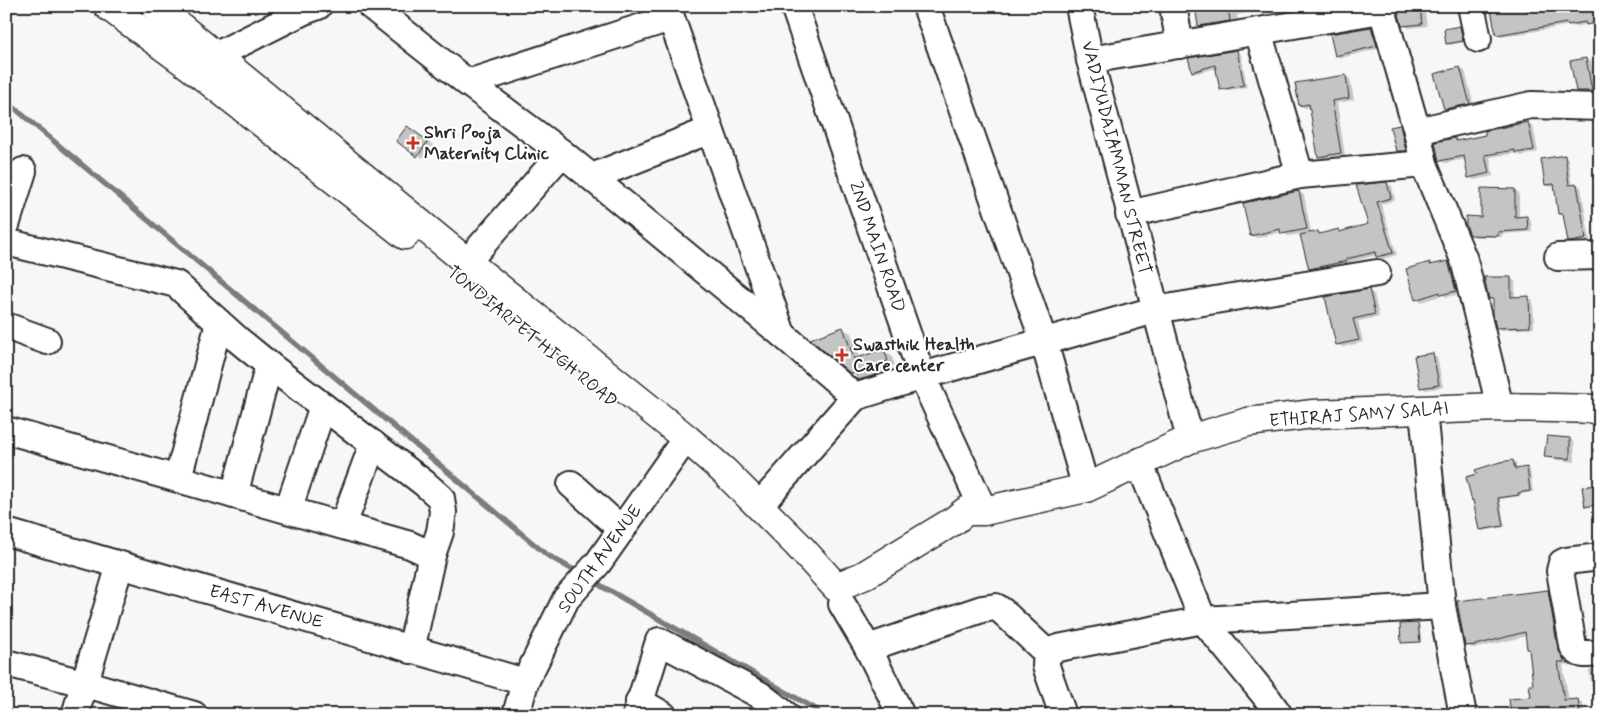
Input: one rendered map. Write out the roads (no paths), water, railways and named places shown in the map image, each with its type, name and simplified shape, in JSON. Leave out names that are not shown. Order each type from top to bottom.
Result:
[{"type":"main road","name":"TONDIARPET HIGH ROAD","points":[[122,11],[456,276],[681,446],[724,471],[798,545],[839,596],[825,602],[719,493],[681,446],[467,262],[155,6]]},
{"type":"main road","name":"ETHIRAJ SAMY SALAI","points":[[839,596],[863,576],[955,520],[966,511],[984,512],[1086,488],[1190,439],[1248,422],[1313,414],[1500,407],[1600,409]]},
{"type":"street","points":[[371,6],[468,83],[562,153],[783,335],[855,397]]},
{"type":"street","name":"2ND MAIN ROAD","points":[[794,6],[922,376],[984,512]]},
{"type":"street","points":[[926,6],[1044,342],[1086,488]]},
{"type":"street","name":"VADIYUDAIAMMAN STREET","points":[[1079,6],[1090,60],[1129,214],[1190,439]]},
{"type":"street","points":[[1172,6],[1180,45]]},
{"type":"street","points":[[1471,6],[1478,39]]},
{"type":"street","points":[[192,67],[308,8]]},
{"type":"street","points":[[1090,60],[1381,8],[1417,131],[1424,164],[1464,260],[1500,407]]},
{"type":"street","points":[[468,83],[668,12],[783,335]]},
{"type":"street","points":[[1258,31],[1300,175]]},
{"type":"street","points":[[1417,131],[1531,105],[1600,107]]},
{"type":"street","points":[[592,178],[710,130]]},
{"type":"street","points":[[467,262],[562,153]]},
{"type":"street","points":[[1129,214],[1300,175],[1424,164]]},
{"type":"street","points":[[6,225],[23,171]]},
{"type":"street","points":[[6,242],[176,284],[268,365],[424,483],[441,498],[443,512],[440,532],[432,555],[411,650]]},
{"type":"street","points":[[1558,257],[1600,256]]},
{"type":"street","points":[[759,506],[855,397],[922,376],[1155,310],[1377,273]]},
{"type":"street","points":[[178,478],[219,323]]},
{"type":"street","points":[[6,326],[47,341]]},
{"type":"street","points":[[234,495],[268,365]]},
{"type":"street","points":[[288,510],[323,406]]},
{"type":"street","points":[[1423,410],[1442,606],[1463,715]]},
{"type":"street","points":[[6,430],[343,525],[410,545],[432,555]]},
{"type":"street","points":[[343,525],[373,444]]},
{"type":"street","name":"SOUTH AVENUE","points":[[516,715],[525,682],[566,599],[598,563],[681,446]]},
{"type":"street","points":[[1140,462],[1203,620],[1279,715]]},
{"type":"street","points":[[571,484],[622,530]]},
{"type":"street","name":"EAST AVENUE","points":[[6,532],[525,682]]},
{"type":"street","points":[[1600,558],[1562,562],[1560,571],[1575,651],[1580,653],[1600,653]]},
{"type":"street","points":[[75,715],[83,683],[120,565]]},
{"type":"street","name":"TONDIARPET HIGH ROAD","points":[[839,596],[868,648],[900,715]]},
{"type":"street","points":[[1063,715],[1046,666],[1046,660],[1051,650],[1203,620],[1442,606]]},
{"type":"street","points":[[868,648],[982,609],[996,607],[1048,654]]},
{"type":"street","points":[[663,715],[638,708],[659,641],[760,695],[786,715]]},
{"type":"street","points":[[6,663],[83,683],[142,707],[194,715]]},
{"type":"waterway","points":[[6,101],[547,555],[579,573]]},
{"type":"waterway","points":[[591,580],[817,710],[819,715]]},
{"type":"place","name":"Shri Pooja Maternity Clinic","points":[[413,143]]},
{"type":"place","name":"Swasthik Health Care center","points":[[842,355]]}]
